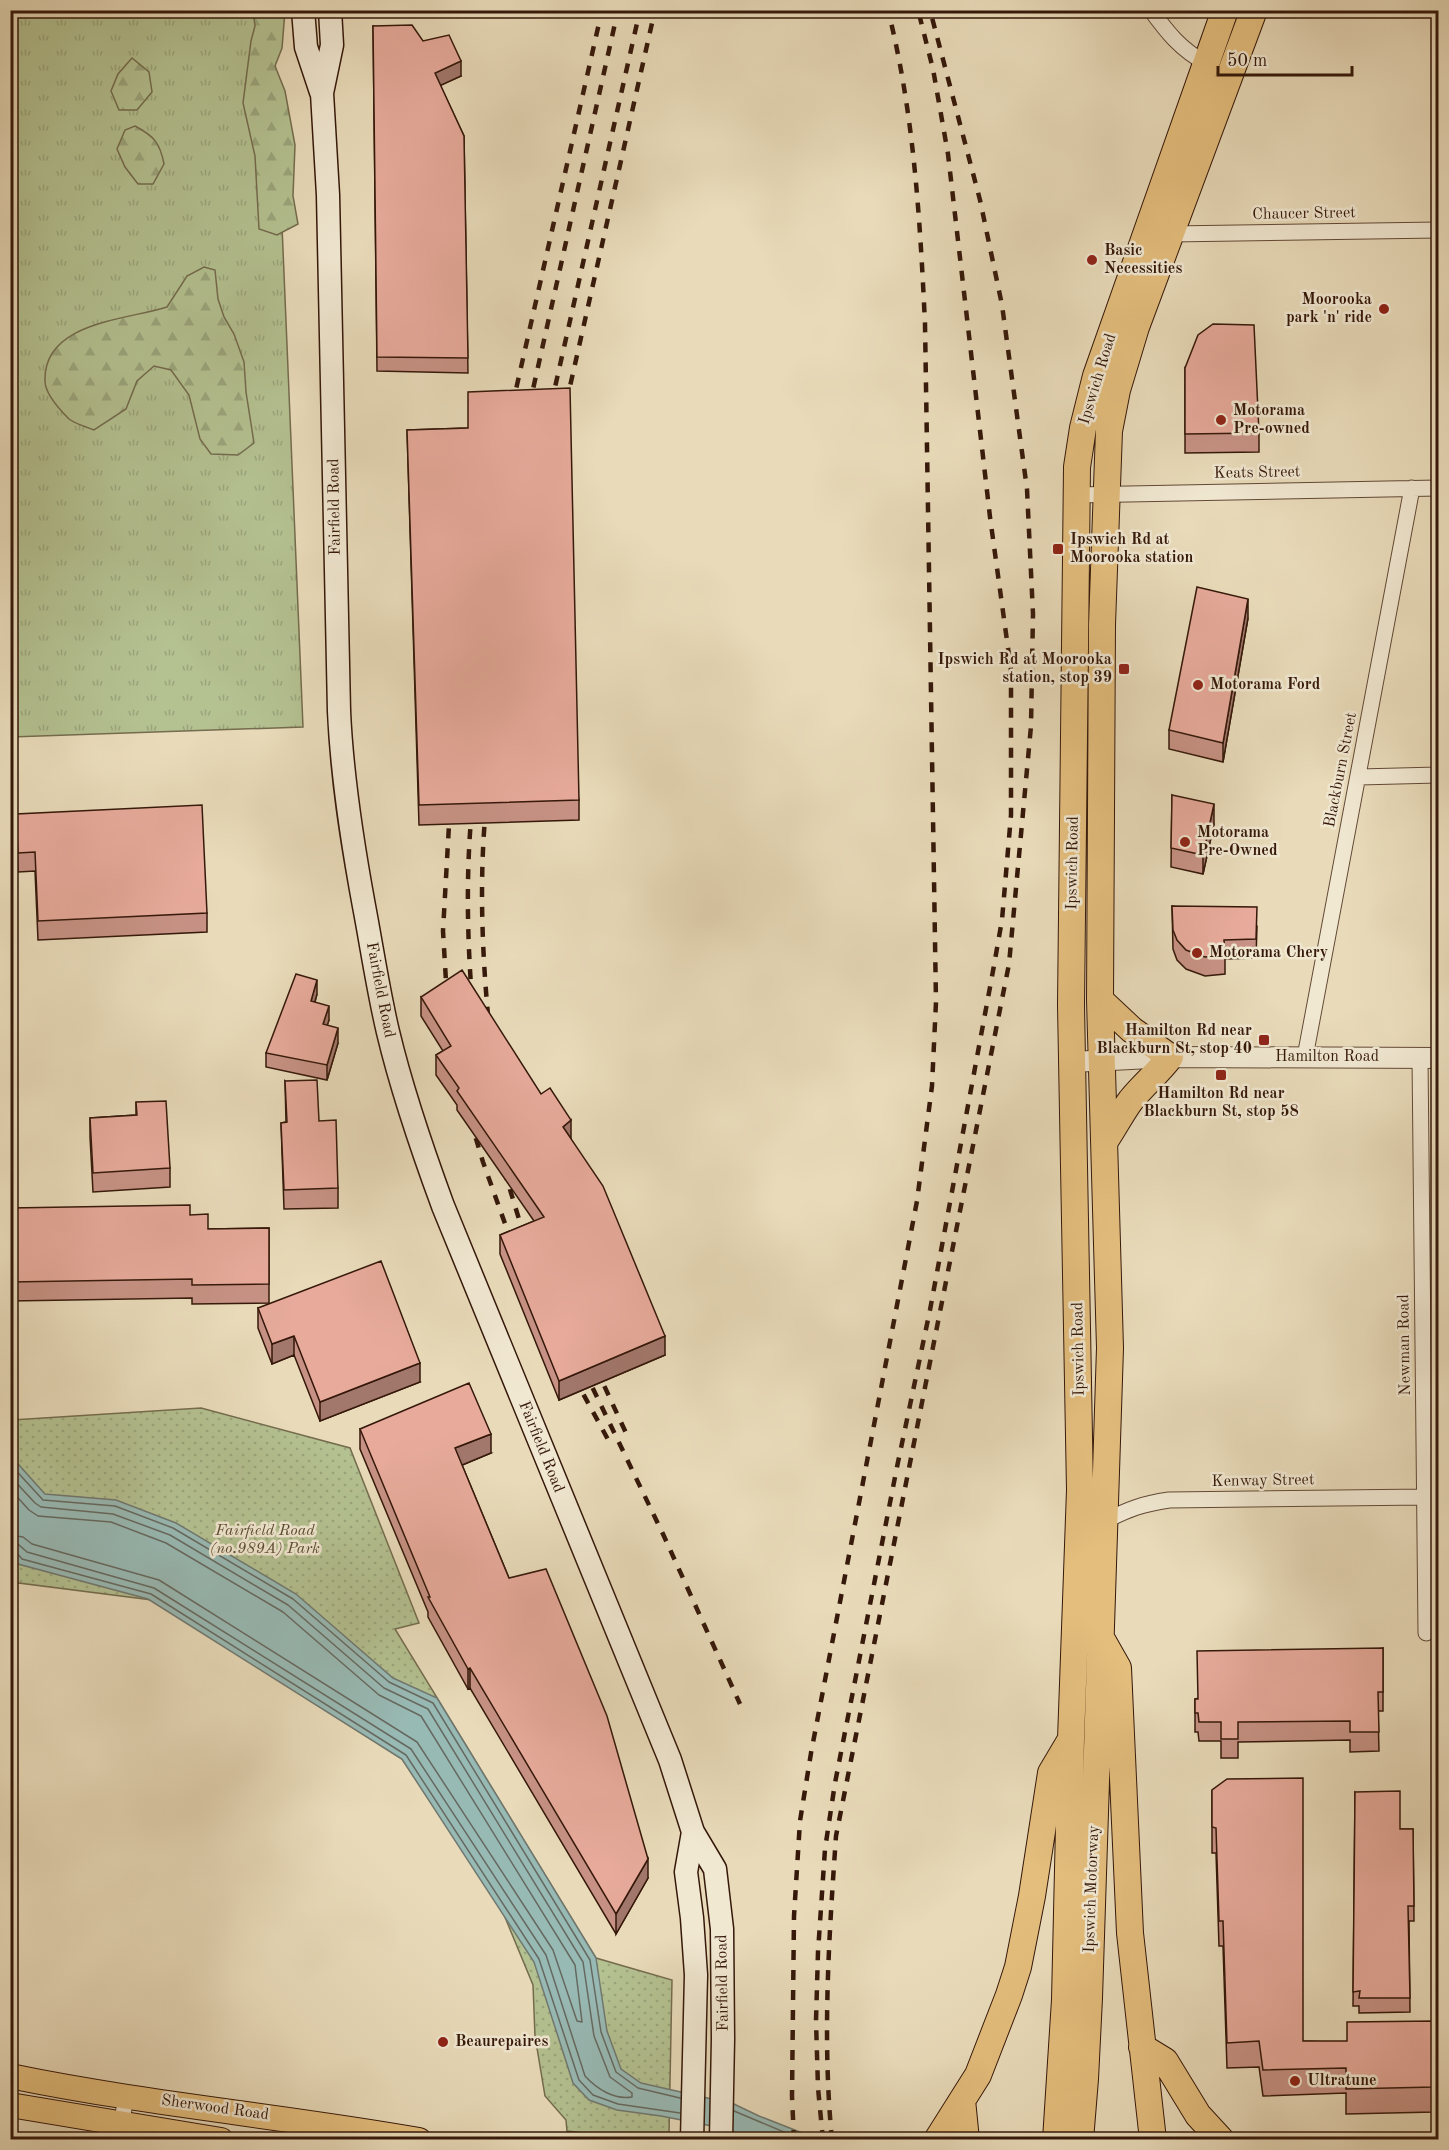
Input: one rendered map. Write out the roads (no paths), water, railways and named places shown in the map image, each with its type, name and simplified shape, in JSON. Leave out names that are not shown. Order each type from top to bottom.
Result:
[{"type":"highway","name":"Ipswich Road","points":[[1071,1738],[1080,1490],[1072,1062],[1077,467],[1083,428],[1096,376],[1225,10]]},
{"type":"highway","name":"Ipswich Road","points":[[1101,1638],[1110,1348],[1100,1000],[1102,625],[1109,431],[1117,390],[1136,327],[1254,10]]},
{"type":"highway","points":[[1100,1000],[1132,1030],[1170,1057],[1159,1073],[1129,1102],[1105,1141]]},
{"type":"highway","points":[[1101,1638],[1118,1668],[1130,1933],[1153,2139]]},
{"type":"highway","name":"Ipswich Motorway","points":[[1068,2136],[1086,2067],[1101,1638]]},
{"type":"highway","points":[[937,2139],[985,2058],[1012,1986],[1032,1896],[1051,1773],[1071,1738]]},
{"type":"highway","name":"Ipswich Motorway","points":[[1068,2136],[1065,2000],[1071,1738]]},
{"type":"highway","points":[[1142,2047],[1165,2061],[1198,2115],[1221,2139]]},
{"type":"highway","points":[[962,2100],[966,2139]]},
{"type":"main road","name":"Fairfield Road","points":[[303,10],[306,47],[322,93]]},
{"type":"main road","name":"Fairfield Road","points":[[330,10],[332,45],[322,93],[328,195],[340,742],[346,803],[380,996],[410,1113],[442,1206],[663,1743],[693,1832],[715,1869],[722,1929],[721,2138]]},
{"type":"main road","name":"Fairfield Road","points":[[692,2138],[695,1947],[686,1872],[693,1832]]},
{"type":"main road","name":"Sherwood Road","points":[[10,2076],[126,2096],[419,2139]]},
{"type":"main road","name":"Sherwood Road","points":[[10,2105],[120,2132],[221,2139]]},
{"type":"street","points":[[1151,10],[1174,41],[1190,55],[1206,63]]},
{"type":"street","name":"Chaucer Street","points":[[1170,234],[1438,230]]},
{"type":"street","name":"Blackburn Street","points":[[1305,1057],[1412,488]]},
{"type":"street","name":"Keats Street","points":[[1076,495],[1438,488]]},
{"type":"street","points":[[1359,777],[1438,776]]},
{"type":"street","name":"Hamilton Road","points":[[1072,1062],[1170,1057],[1429,1058]]},
{"type":"street","name":"Newman Road","points":[[1426,1633],[1429,1058]]},
{"type":"street","name":"Kenway Street","points":[[1105,1521],[1145,1503],[1169,1500],[1425,1497]]},
{"type":"street","points":[[120,2132],[126,2096]]},
{"type":"water","points":[[10,1455],[45,1494],[116,1500],[176,1523],[296,1594],[393,1678],[437,1698],[596,1958],[607,2031],[621,2069],[641,2083],[734,2104],[805,2134],[854,2139],[741,2139],[732,2130],[617,2110],[589,2100],[573,2083],[534,1962],[402,1759],[148,1599],[18,1564],[11,1554]]},
{"type":"railway","points":[[512,407],[602,10]]},
{"type":"railway","points":[[529,407],[618,10]]},
{"type":"railway","points":[[551,405],[640,10]]},
{"type":"railway","points":[[566,404],[655,10]]},
{"type":"railway","points":[[794,2140],[792,2096],[794,1916],[800,1821],[811,1753],[917,1201],[932,1086],[936,1002],[925,324],[921,245],[910,127],[888,10]]},
{"type":"railway","points":[[823,2140],[818,2088],[816,2021],[825,1849],[835,1783],[930,1310],[993,971],[1002,920],[1011,815],[1011,670],[990,517],[948,154],[933,69],[918,10]]},
{"type":"railway","points":[[832,2140],[827,2026],[836,1836],[1009,964],[1031,726],[1033,614],[1027,489],[1002,305],[980,200],[930,10]]},
{"type":"railway","points":[[447,998],[443,931],[450,807]]},
{"type":"railway","points":[[486,807],[482,916],[489,1026]]},
{"type":"railway","points":[[472,808],[468,903],[472,999]]},
{"type":"railway","points":[[470,1119],[513,1246]]},
{"type":"railway","points":[[504,1170],[526,1242]]},
{"type":"railway","points":[[596,1368],[626,1433]]},
{"type":"railway","points":[[584,1370],[663,1534],[740,1704]]},
{"type":"railway","points":[[574,1377],[611,1445]]},
{"type":"place","name":"Basic Necessities","points":[[1092,260]]},
{"type":"place","name":"Moorooka park 'n' ride","points":[[1384,309]]},
{"type":"place","name":"Motorama Pre-owned","points":[[1221,420]]},
{"type":"place","name":"Ipswich Rd at Moorooka station","points":[[1058,549]]},
{"type":"place","name":"Ipswich Rd at Moorooka station, stop 39","points":[[1124,669]]},
{"type":"place","name":"Motorama Ford","points":[[1198,685]]},
{"type":"place","name":"Motorama Pre-Owned","points":[[1185,842]]},
{"type":"place","name":"Motorama Chery","points":[[1197,953]]},
{"type":"place","name":"Hamilton Rd near Blackburn St, stop 40","points":[[1264,1040]]},
{"type":"place","name":"Hamilton Rd near Blackburn St, stop 58","points":[[1221,1075]]},
{"type":"place","name":"Beaurepaires","points":[[443,2042]]},
{"type":"place","name":"Ultratune","points":[[1295,2081]]},
{"type":"park label","name":"Fairfield Road (no.989A) Park","points":[[265,1540]]}]
